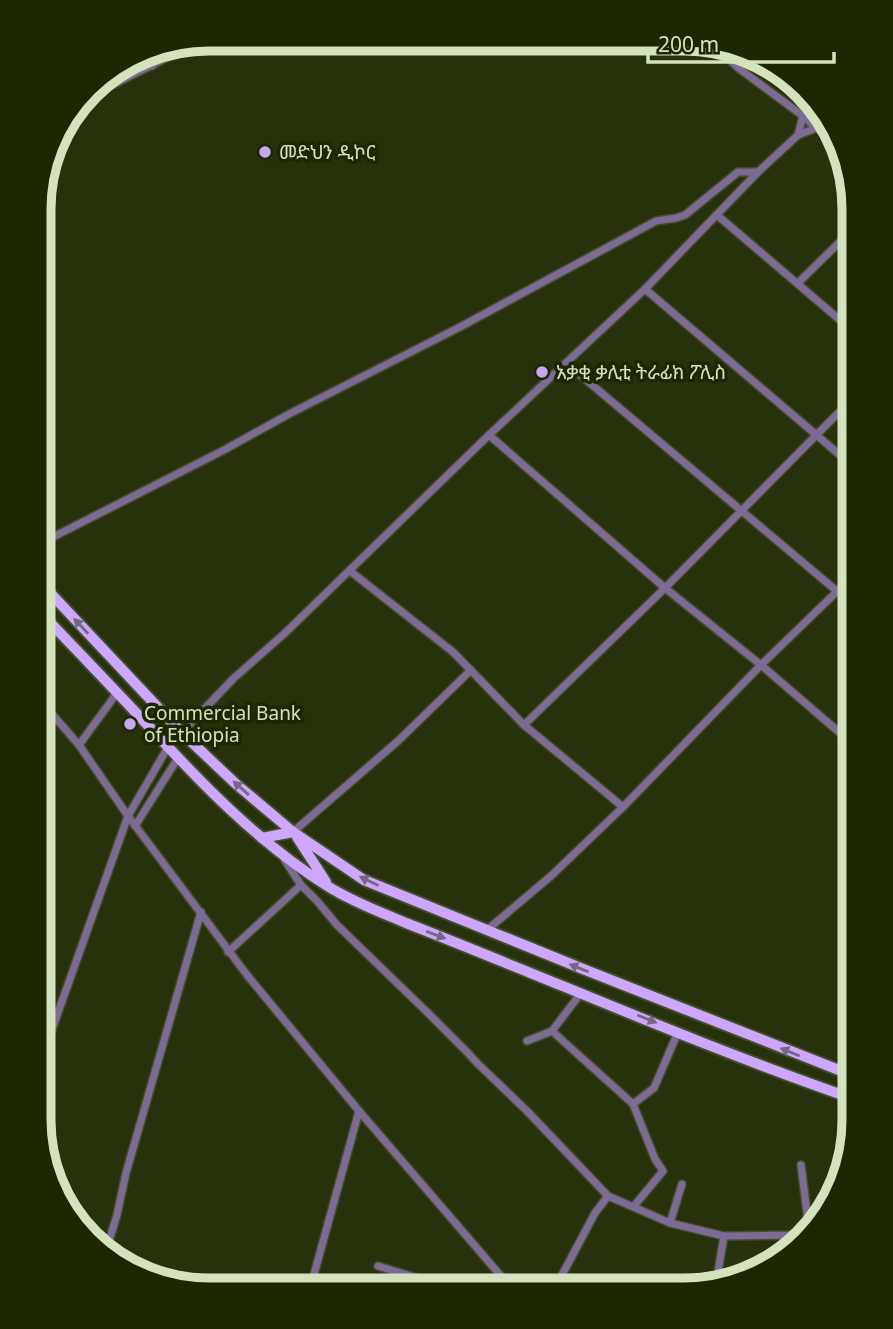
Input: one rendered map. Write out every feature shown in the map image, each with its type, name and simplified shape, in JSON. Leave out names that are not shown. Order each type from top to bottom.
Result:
[{"type":"main road","points":[[51,595],[182,733],[236,784],[293,832],[364,880],[842,1071]]},
{"type":"main road","points":[[51,623],[218,799],[279,852],[329,887],[406,923],[842,1095]]},
{"type":"main road","points":[[262,838],[293,832]]},
{"type":"main road","points":[[293,832],[329,887]]},
{"type":"street","points":[[108,87],[172,56]]},
{"type":"street","points":[[727,57],[821,131]]},
{"type":"street","points":[[151,62],[152,66]]},
{"type":"street","points":[[798,135],[803,116],[808,111]]},
{"type":"street","points":[[51,1030],[128,816],[168,747],[233,679],[285,633],[489,435],[645,289],[758,172],[798,135],[818,126]]},
{"type":"street","points":[[51,538],[460,327],[656,221],[685,215],[738,172],[758,172]]},
{"type":"street","points":[[718,215],[842,321]]},
{"type":"street","points":[[798,283],[842,241]]},
{"type":"street","points":[[645,289],[842,457]]},
{"type":"street","points":[[566,363],[838,592]]},
{"type":"street","points":[[524,725],[842,409]]},
{"type":"street","points":[[489,435],[665,587],[842,734]]},
{"type":"street","points":[[349,571],[453,653],[524,725],[623,807]]},
{"type":"street","points":[[488,930],[551,876],[623,807],[761,665],[842,588]]},
{"type":"street","points":[[293,832],[398,741],[471,670]]},
{"type":"street","points":[[79,745],[117,692]]},
{"type":"street","points":[[51,713],[79,745],[228,952],[359,1111],[503,1278]]},
{"type":"street","points":[[135,826],[178,758]]},
{"type":"street","points":[[279,852],[301,885],[337,925],[527,1111],[608,1196],[670,1223],[724,1236],[793,1234]]},
{"type":"street","points":[[228,952],[301,885]]},
{"type":"street","points":[[109,1242],[201,912]]},
{"type":"street","points":[[527,1041],[552,1031],[581,993]]},
{"type":"street","points":[[552,1031],[633,1104],[655,1159],[663,1171],[634,1206]]},
{"type":"street","points":[[633,1104],[653,1088],[678,1032]]},
{"type":"street","points":[[313,1278],[359,1111]]},
{"type":"street","points":[[801,1164],[808,1218]]},
{"type":"street","points":[[670,1223],[682,1184]]},
{"type":"street","points":[[560,1278],[595,1213],[608,1196]]},
{"type":"street","points":[[718,1274],[724,1236]]},
{"type":"street","points":[[378,1266],[417,1278]]},
{"type":"place","name":"መድህን ዲኮር","points":[[265,152]]},
{"type":"place","name":"አቃቂ ቃሊቲ ትራፊክ ፖሊስ","points":[[542,372]]},
{"type":"place","name":"Commercial Bank of Ethiopia","points":[[130,724]]}]
